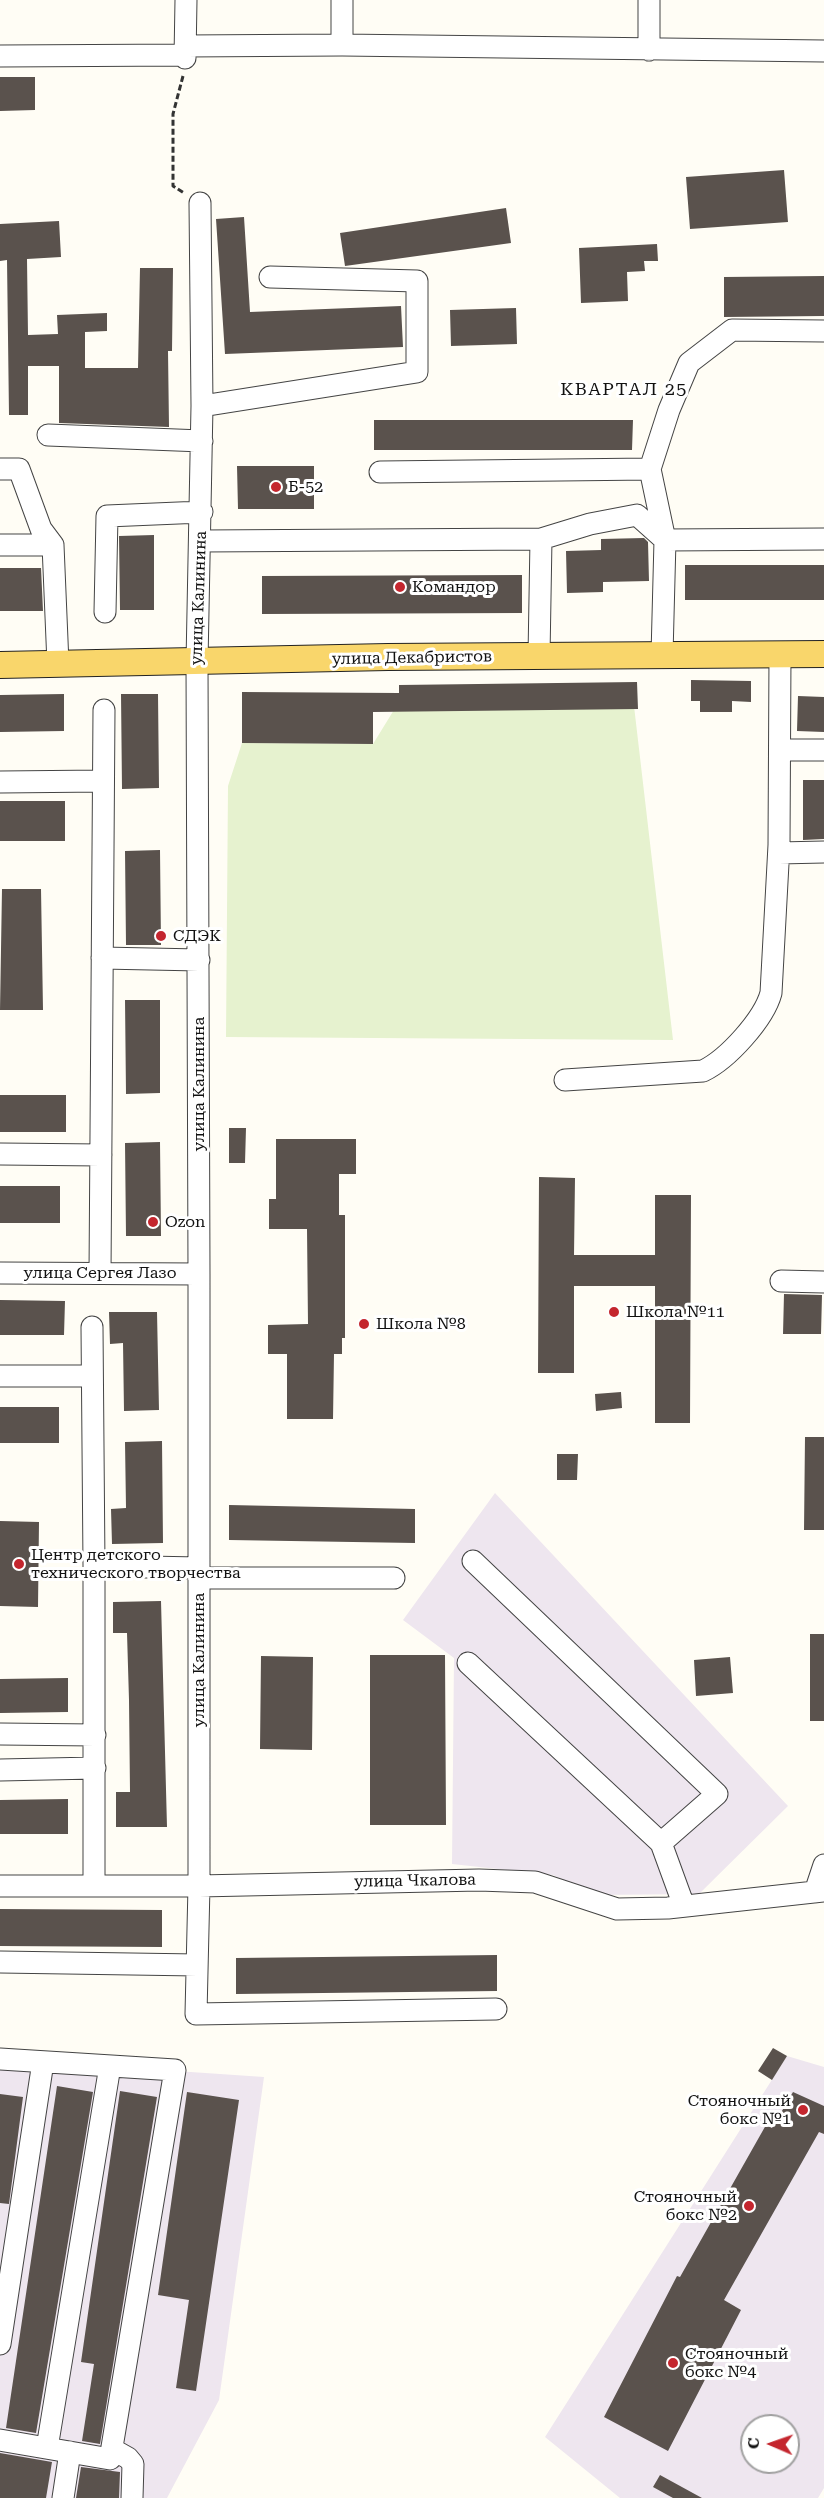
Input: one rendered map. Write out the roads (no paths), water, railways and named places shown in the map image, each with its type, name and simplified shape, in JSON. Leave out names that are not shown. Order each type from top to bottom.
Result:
[{"type":"main road","name":"улица Декабристов","points":[[0,665],[539,656],[824,654]]},
{"type":"street","points":[[185,55],[186,0]]},
{"type":"street","points":[[342,0],[342,45]]},
{"type":"street","points":[[649,0],[649,50]]},
{"type":"street","points":[[0,56],[185,55],[342,45],[824,51]]},
{"type":"street","name":"улица Калинина","points":[[200,202],[202,512],[197,662],[199,1886],[196,2014],[496,2009]]},
{"type":"street","points":[[202,406],[417,372],[417,281],[270,277]]},
{"type":"street","points":[[662,655],[665,540],[650,469],[669,410],[689,363],[732,330],[824,331]]},
{"type":"street","points":[[48,435],[202,441]]},
{"type":"street","points":[[0,469],[19,469],[41,529],[53,545],[58,664]]},
{"type":"street","points":[[380,472],[650,469]]},
{"type":"street","points":[[105,612],[107,516],[202,512]]},
{"type":"street","points":[[201,541],[541,539],[590,524],[637,515],[665,540],[824,539]]},
{"type":"street","points":[[539,656],[541,539]]},
{"type":"street","points":[[0,545],[53,545]]},
{"type":"street","points":[[565,1080],[703,1071],[719,1064],[767,1008],[779,853],[780,655]]},
{"type":"street","points":[[100,1274],[104,710]]},
{"type":"street","points":[[780,750],[824,750]]},
{"type":"street","points":[[0,782],[103,782]]},
{"type":"street","points":[[779,853],[824,852]]},
{"type":"street","points":[[102,958],[199,960]]},
{"type":"street","points":[[0,1154],[101,1155]]},
{"type":"street","name":"улица Сергея Лазо","points":[[0,1273],[199,1274]]},
{"type":"street","points":[[781,1281],[824,1282]]},
{"type":"street","points":[[92,1327],[94,1886]]},
{"type":"street","points":[[0,1376],[92,1376]]},
{"type":"street","points":[[473,1561],[717,1794],[661,1843]]},
{"type":"street","points":[[94,1566],[199,1573],[394,1578]]},
{"type":"street","points":[[468,1663],[661,1843],[684,1906]]},
{"type":"street","points":[[0,1734],[95,1735]]},
{"type":"street","points":[[0,1770],[95,1768]]},
{"type":"street","points":[[819,1892],[824,1865]]},
{"type":"street","name":"улица Чкалова","points":[[0,1886],[199,1886],[479,1880],[535,1882],[617,1909],[684,1906],[819,1892]]},
{"type":"street","points":[[0,1962],[197,1965]]},
{"type":"street","points":[[0,2059],[175,2070],[110,2459],[0,2440]]},
{"type":"street","points":[[0,2344],[43,2062]]},
{"type":"street","points":[[46,2448],[110,2066]]},
{"type":"street","points":[[112,2449],[133,2464],[132,2498]]},
{"type":"street","points":[[63,2498],[70,2452]]},
{"type":"place","name":"Б-52","points":[[276,487]]},
{"type":"place","name":"Командор","points":[[400,587]]},
{"type":"place","name":"СДЭК","points":[[161,936]]},
{"type":"place","name":"Ozon","points":[[153,1222]]},
{"type":"place","name":"Школа №11","points":[[614,1312]]},
{"type":"place","name":"Школа №8","points":[[364,1324]]},
{"type":"place","name":"Центр детского технического творчества","points":[[19,1564]]},
{"type":"place","name":"Стояночный бокс №1","points":[[803,2110]]},
{"type":"place","name":"Стояночный бокс №2","points":[[749,2206]]},
{"type":"place","name":"Стояночный бокс №4","points":[[673,2363]]},
{"type":"district","name":"КВАРТАЛ 25","points":[[624,390]]}]
